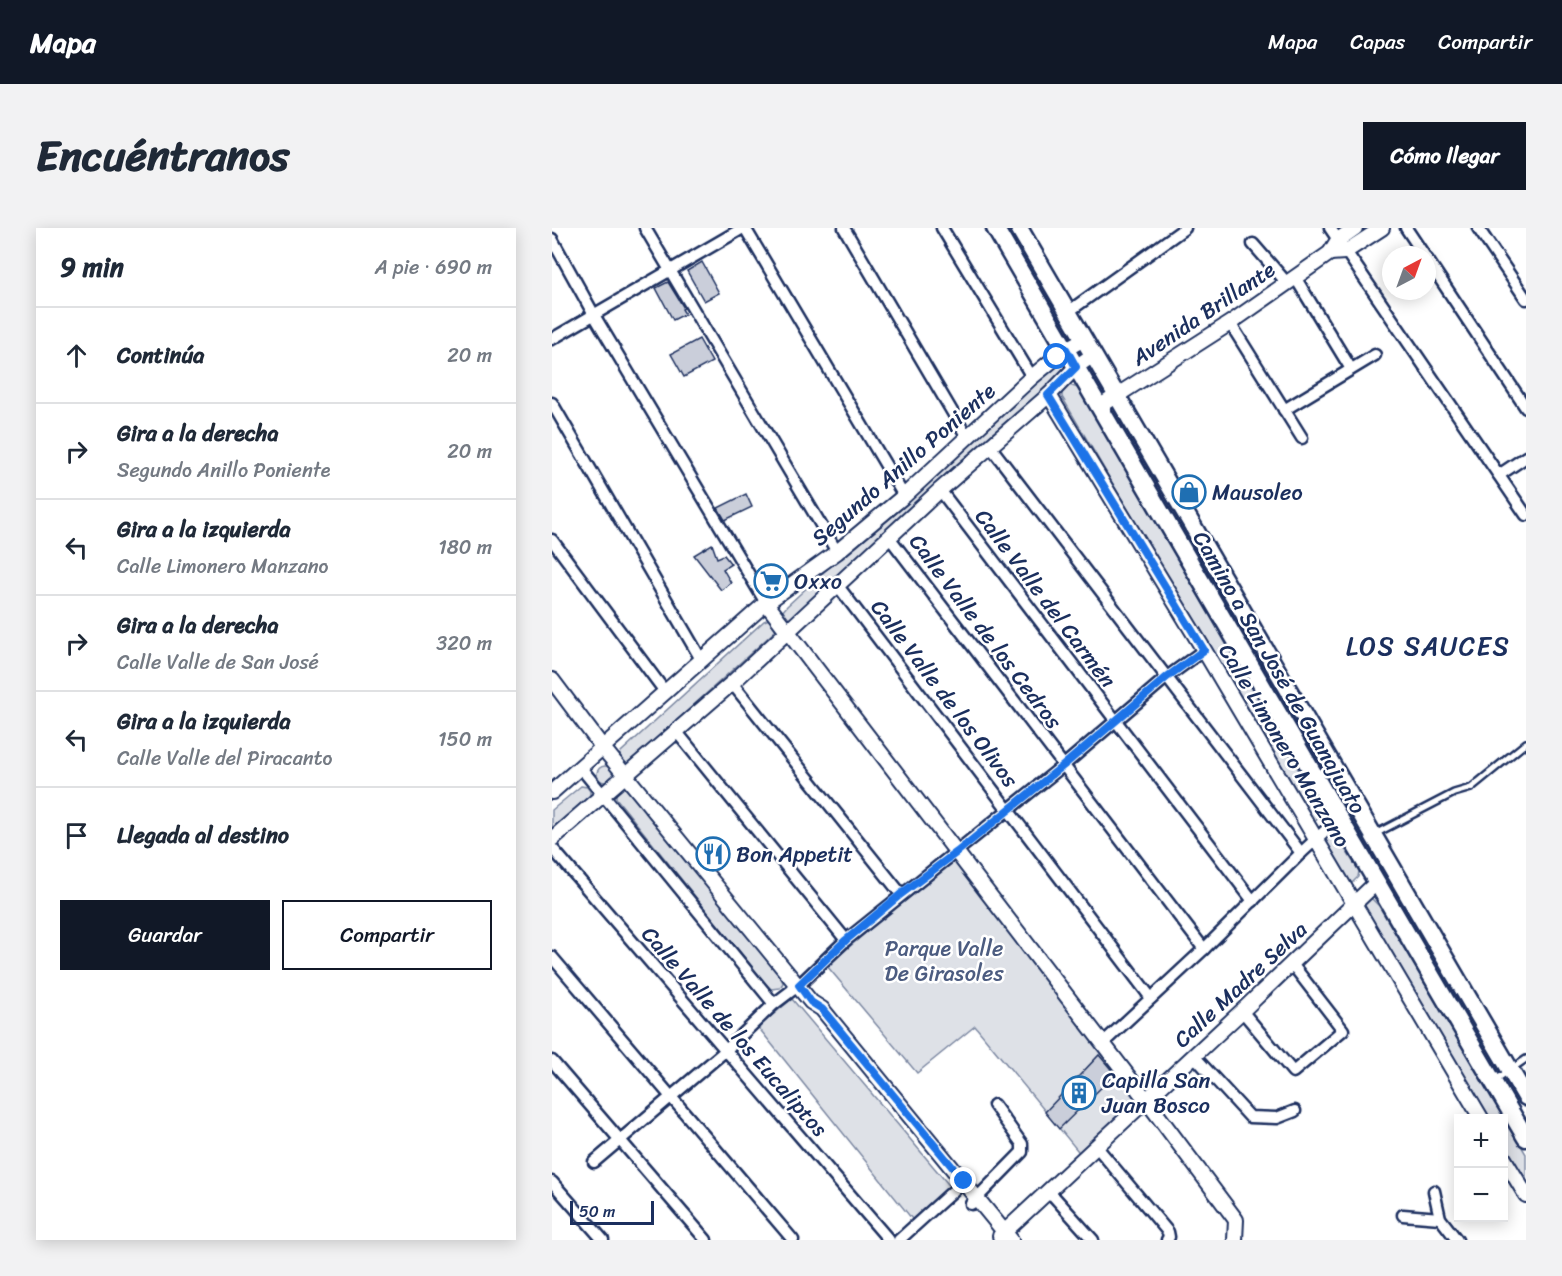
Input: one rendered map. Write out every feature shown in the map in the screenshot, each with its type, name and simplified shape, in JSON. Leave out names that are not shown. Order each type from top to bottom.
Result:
[{"type":"main road","name":"Camino a San José de Guanajuato","points":[[995,228],[1526,1138]]},
{"type":"main road","name":"Camino a San José de Guanajuato","points":[[1019,228],[1526,1096]]},
{"type":"main road","points":[[1338,240],[1355,228]]},
{"type":"main road","name":"Avenida Brillante","points":[[1099,407],[1230,322],[1330,253],[1338,240],[1383,228]]},
{"type":"main road","name":"Segundo Anillo Poniente","points":[[552,792],[766,603],[837,552],[904,496],[1032,377],[1066,349],[1084,339]]},
{"type":"main road","name":"Segundo Anillo Poniente","points":[[552,839],[732,683],[940,490],[1048,395],[1076,367],[1093,355]]},
{"type":"main road","name":"Calle Limonero Manzano","points":[[1048,395],[1204,650],[1478,1114]]},
{"type":"main road","points":[[766,603],[1236,1220],[1235,1240]]},
{"type":"main road","points":[[552,681],[603,748],[811,1002],[822,1009],[1004,1237]]},
{"type":"main road","name":"Calle Madre Selva","points":[[1004,1237],[1048,1190],[1147,1101],[1377,882]]},
{"type":"main road","points":[[1508,1165],[1526,1195]]},
{"type":"street","points":[[645,228],[837,552]]},
{"type":"street","points":[[552,339],[744,228],[904,496]]},
{"type":"street","points":[[844,228],[968,437]]},
{"type":"street","points":[[942,228],[1032,377]]},
{"type":"street","points":[[1068,312],[1185,228]]},
{"type":"street","points":[[1406,228],[1418,246]]},
{"type":"street","points":[[1478,228],[1526,299]]},
{"type":"street","points":[[552,239],[594,315],[766,603]]},
{"type":"street","points":[[1338,240],[1526,515]]},
{"type":"street","points":[[1253,244],[1291,280],[1351,369]]},
{"type":"street","points":[[1436,273],[1526,408]]},
{"type":"street","points":[[1230,322],[1302,438]]},
{"type":"street","points":[[1284,410],[1375,355]]},
{"type":"street","points":[[552,403],[702,661]]},
{"type":"street","points":[[990,446],[1300,853]]},
{"type":"street","points":[[1499,475],[1526,457]]},
{"type":"street","name":"Calle Valle del Carmén","points":[[940,490],[1253,901]]},
{"type":"street","name":"Calle Valle de los Cedros","points":[[889,537],[1204,949]]},
{"type":"street","points":[[552,540],[666,693]]},
{"type":"street","name":"Calle Valle de los Olivos","points":[[838,586],[1151,998]]},
{"type":"street","points":[[594,1162],[725,1051],[846,940],[1064,765],[1167,677],[1204,650]]},
{"type":"street","points":[[732,683],[901,894]]},
{"type":"street","points":[[676,731],[846,940]]},
{"type":"street","points":[[581,768],[774,1004]]},
{"type":"street","points":[[1103,1043],[1339,818]]},
{"type":"street","name":"Calle Valle de los Eucaliptos","points":[[552,848],[889,1240]]},
{"type":"street","points":[[552,957],[793,1240]]},
{"type":"street","points":[[1242,1011],[1293,1072],[1343,1030],[1292,964]]},
{"type":"street","points":[[1194,1056],[1250,1118],[1277,1118],[1294,1111]]},
{"type":"street","points":[[552,1061],[706,1240]]},
{"type":"street","points":[[974,1202],[1022,1152],[1022,1144],[994,1105]]},
{"type":"street","points":[[1096,1146],[1168,1232],[1168,1239]]},
{"type":"street","points":[[899,1240],[960,1184]]},
{"type":"street","points":[[554,1189],[603,1240]]},
{"type":"street","points":[[1048,1190],[1093,1240]]},
{"type":"street","points":[[1434,1191],[1440,1218],[1457,1240]]},
{"type":"street","points":[[1403,1215],[1440,1218]]},
{"type":"lane","points":[[1374,835],[1454,793],[1471,788],[1526,743]]},
{"type":"lane","points":[[1493,1082],[1526,1059]]},
{"type":"green space","points":[[1062,359],[1068,370],[789,622],[782,612],[787,606],[1042,371]]},
{"type":"green space","points":[[1069,385],[1078,388],[1084,397],[1320,807],[1320,815],[1316,820],[1313,820],[1260,735],[1062,397],[1062,391]]},
{"type":"green space","points":[[769,619],[774,622],[776,628],[774,632],[631,762],[627,765],[622,762],[619,757],[621,752],[764,621]]},
{"type":"green space","points":[[602,766],[608,766],[613,774],[611,780],[602,782],[597,777],[597,771]]},
{"type":"green space","points":[[624,783],[780,973],[783,983],[780,988],[771,989],[763,981],[616,798],[616,791]]},
{"type":"green space","points":[[581,786],[587,787],[590,797],[552,829],[552,810]]},
{"type":"green space","points":[[1330,833],[1336,835],[1359,871],[1358,877],[1351,884],[1324,839]]},
{"type":"green space","name":"Parque Valle De Girasoles","points":[[954,857],[1143,1100],[1082,1156],[975,1026],[917,1073],[827,966]]},
{"type":"green space","points":[[1364,898],[1371,898],[1379,906],[1502,1114],[1486,1114],[1361,903]]},
{"type":"green space","points":[[792,999],[953,1190],[916,1224],[758,1027]]},
{"type":"green space","points":[[1508,1124],[1526,1154],[1526,1183],[1508,1152]]},
{"type":"building","points":[[702,262],[719,293],[704,301],[687,271]]},
{"type":"building","points":[[668,282],[684,308],[682,309],[685,314],[673,320],[656,288]]},
{"type":"building","points":[[699,339],[712,362],[684,377],[671,354]]},
{"type":"building","points":[[746,494],[752,507],[725,520],[718,508]]},
{"type":"building","points":[[712,544],[717,558],[724,555],[731,564],[723,569],[731,583],[721,590],[694,555]]},
{"type":"building","name":"Capilla San Juan Bosco","points":[[1099,1055],[1115,1074],[1059,1129],[1045,1112]]},
{"type":"place","name":"Mausoleo","points":[[1189,492]]},
{"type":"place","name":"Oxxo","points":[[771,581]]},
{"type":"place","name":"Bon Appetit","points":[[713,854]]},
{"type":"place","name":"Capilla San Juan Bosco","points":[[1079,1093]]},
{"type":"district","name":"LOS SAUCES","points":[[1428,646]]},
{"type":"route","points":[[964,1181],[822,1009],[811,1002],[799,985],[846,940],[901,894],[957,852],[1167,677],[1204,650],[1048,395],[1076,367],[1066,349],[1057,357]]}]
